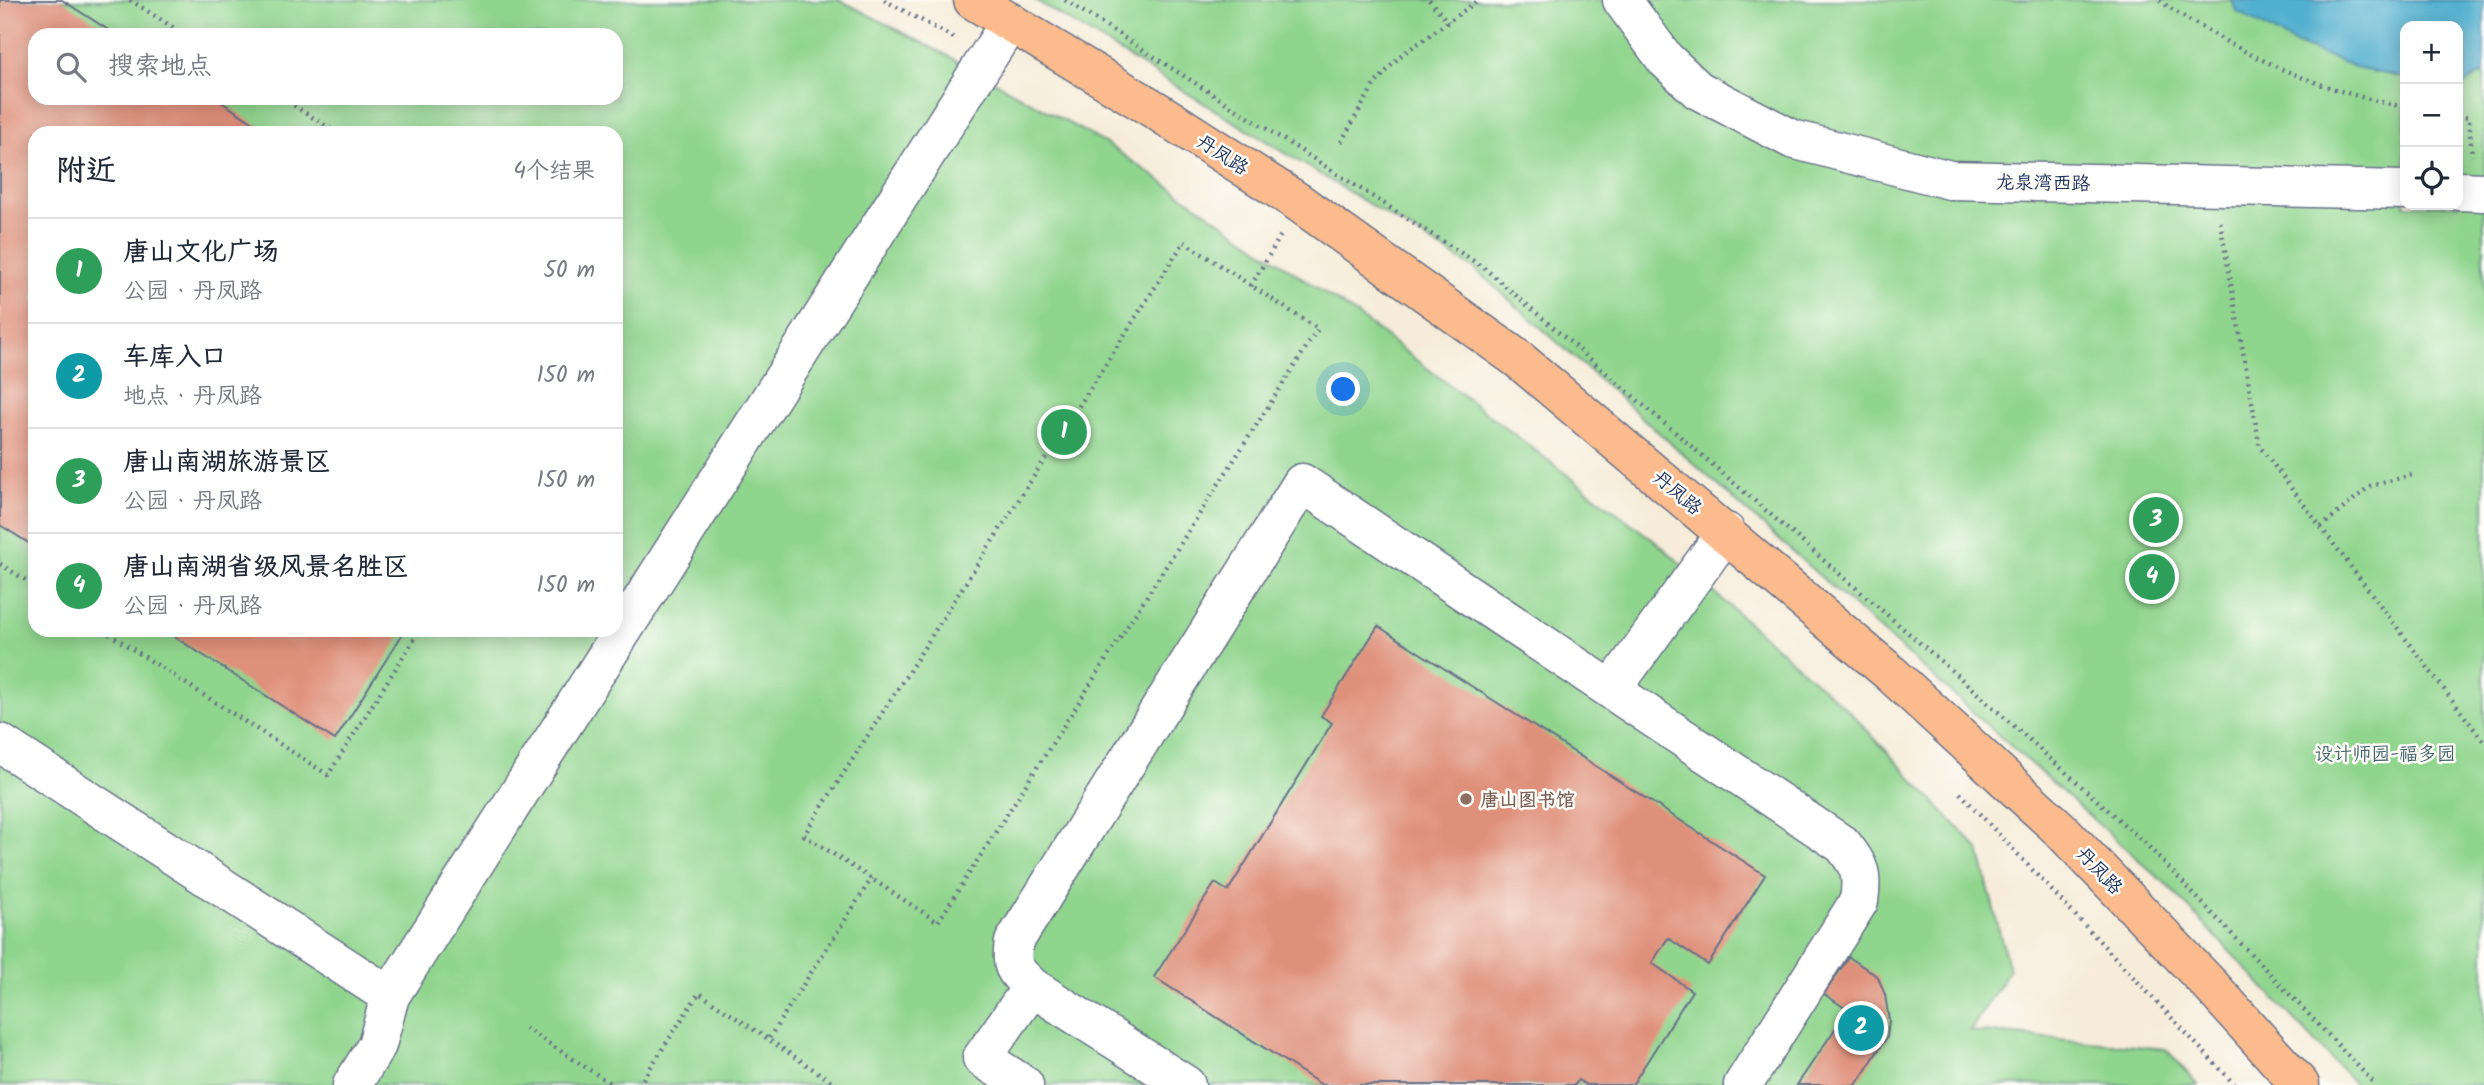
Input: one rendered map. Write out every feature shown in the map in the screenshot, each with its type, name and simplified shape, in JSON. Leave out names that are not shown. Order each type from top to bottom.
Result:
[{"type":"main road","name":"丹凤路","points":[[973,0],[1157,111],[1298,202],[1529,368],[1888,671],[2061,830],[2211,986],[2300,1085]]},
{"type":"street","name":"龙泉湾西路","points":[[1622,0],[1665,59],[1698,90],[1792,139],[1950,180],[2400,190]]},
{"type":"street","points":[[623,630],[1010,22]]},
{"type":"street","points":[[1186,1085],[1032,987],[1018,974],[1012,960],[1014,942],[1302,482],[1843,845],[1856,861],[1862,879],[1859,901],[1743,1085]]},
{"type":"street","points":[[1612,688],[1726,533]]},
{"type":"street","points":[[352,1085],[377,1045],[390,996],[619,637]]},
{"type":"street","points":[[0,743],[390,996]]},
{"type":"street","points":[[1024,1085],[974,1072],[1032,987]]},
{"type":"path","points":[[130,0],[174,28]]},
{"type":"path","points":[[1429,0],[1448,22]]},
{"type":"path","points":[[1341,142],[1374,85],[1400,56],[1479,0]]},
{"type":"path","points":[[2160,0],[2240,50],[2310,82],[2400,106]]},
{"type":"path","points":[[293,105],[326,126]]},
{"type":"path","points":[[2463,117],[2469,118],[2472,191]]},
{"type":"path","points":[[2214,186],[2260,447],[2484,742]]},
{"type":"path","points":[[1251,286],[1281,234],[1292,241]]},
{"type":"path","points":[[1184,242],[1251,286],[1318,329],[938,922],[804,835],[1184,242]]},
{"type":"path","points":[[2321,527],[2370,486],[2416,474]]},
{"type":"path","points":[[0,564],[28,582]]},
{"type":"path","points":[[114,637],[328,775],[416,637]]},
{"type":"path","points":[[1954,787],[2235,1085]]},
{"type":"path","points":[[769,1038],[872,878]]},
{"type":"path","points":[[639,1085],[699,993],[837,1085]]},
{"type":"path","points":[[525,1028],[613,1085]]},
{"type":"green space","points":[[0,0],[840,0],[948,56],[1110,146],[1361,318],[1661,546],[1848,710],[1979,850],[2009,970],[1970,1031],[2166,1049],[2198,1085],[0,1085]]},
{"type":"green space","name":"设计师园-福多园","points":[[1035,0],[2484,0],[2484,1085],[2356,1085],[2167,885],[1475,269]]},
{"type":"water","points":[[2232,0],[2484,0],[2484,74],[2463,86],[2463,21],[2400,21],[2400,77],[2360,69],[2292,42],[2236,11]]},
{"type":"building","points":[[0,0],[62,0],[105,28],[28,28],[28,105],[226,105],[258,126],[28,126],[28,543],[0,525]]},
{"type":"building","name":"唐山图书馆","points":[[1378,626],[1765,875],[1708,965],[1668,938],[1652,963],[1692,991],[1632,1085],[1586,1085],[1578,1080],[1575,1085],[1322,1085],[1154,977],[1215,883],[1228,891],[1332,723],[1321,716]]},
{"type":"building","points":[[175,637],[401,637],[335,740]]},
{"type":"building","points":[[1849,957],[1878,977],[1885,995],[1889,1020],[1887,1037],[1856,1085],[1797,1085],[1848,1010],[1824,994]]},
{"type":"place","name":"唐山文化广场","points":[[1064,432]]},
{"type":"place","name":"唐山南湖旅游景区","points":[[2156,520]]},
{"type":"place","name":"唐山南湖省级风景名胜区","points":[[2152,577]]},
{"type":"place","name":"唐山图书馆","points":[[1466,799]]},
{"type":"place","name":"车库入口","points":[[1861,1028]]}]
